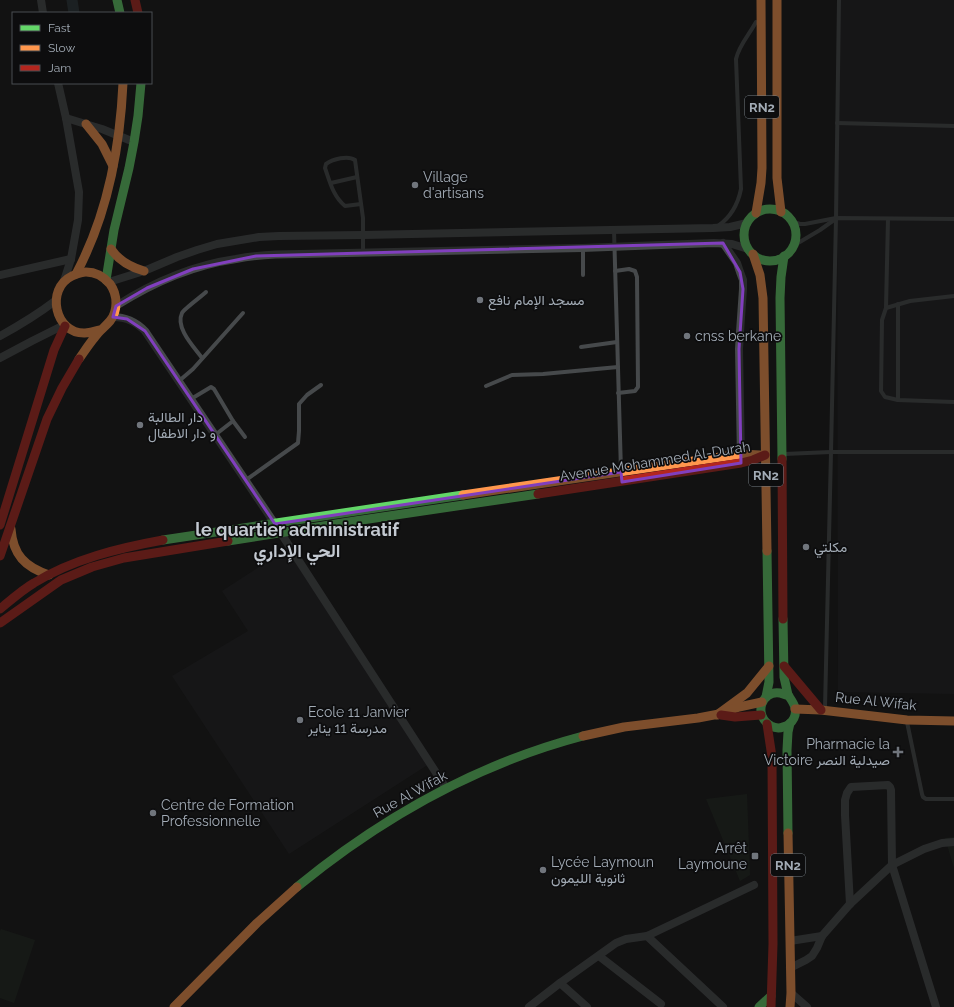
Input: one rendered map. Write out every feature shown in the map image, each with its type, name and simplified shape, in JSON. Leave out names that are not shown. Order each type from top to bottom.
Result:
[{"type":"main road","points":[[117,0],[120,12]]},
{"type":"main road","points":[[135,0],[138,12]]},
{"type":"main road","name":"RN2","points":[[756,213],[762,168],[761,0]]},
{"type":"main road","name":"RN2","points":[[777,0],[777,178],[782,212]]},
{"type":"main road","points":[[76,274],[95,234],[102,213],[113,166],[121,114],[123,84]]},
{"type":"main road","points":[[108,281],[111,249],[134,142],[141,84]]},
{"type":"main road","points":[[86,124],[105,148],[113,166]]},
{"type":"main road","points":[[747,223],[756,213],[762,210],[775,209],[787,215],[796,233],[793,246],[789,252],[778,259],[765,260],[758,258],[750,251]]},
{"type":"main road","name":"RN2","points":[[747,223],[744,236],[745,243],[757,264],[762,286],[769,666],[768,687],[760,710],[763,720],[767,724],[772,757],[773,944],[771,1007]]},
{"type":"main road","points":[[111,249],[125,264],[144,271]]},
{"type":"main road","name":"RN2","points":[[784,256],[780,298],[784,666],[785,682],[789,696],[796,709],[788,732],[787,750],[790,1007]]},
{"type":"main road","points":[[81,273],[92,273],[108,281],[115,293],[116,306],[113,317],[106,327],[93,333],[86,334],[78,333],[65,326],[57,314],[55,301],[64,282],[69,277],[81,273]]},
{"type":"main road","points":[[0,525],[54,350],[65,326]]},
{"type":"main road","points":[[0,556],[50,412],[77,361],[100,330]]},
{"type":"main road","name":"Avenue Mohammed Al-Durah","points":[[0,623],[61,580],[92,567],[132,557],[355,521],[622,482],[741,459],[753,454],[765,456]]},
{"type":"main road","name":"Avenue Mohammed Al-Durah","points":[[0,609],[25,589],[49,575],[91,557],[125,548],[621,472],[741,459]]},
{"type":"main road","points":[[621,472],[622,482]]},
{"type":"main road","points":[[11,524],[11,536],[14,547],[20,557],[32,569],[49,575]]},
{"type":"main road","points":[[717,715],[748,693],[769,666]]},
{"type":"main road","points":[[784,666],[793,678],[823,710]]},
{"type":"main road","points":[[764,700],[771,694],[777,692],[789,696]]},
{"type":"main road","name":"Rue Al Wifak","points":[[174,1007],[266,915],[307,878],[374,830],[446,788],[483,770],[516,757],[562,742],[643,724],[717,715],[764,700]]},
{"type":"main road","name":"Rue Al Wifak","points":[[796,709],[823,710],[907,720],[954,721]]},
{"type":"main road","name":"Rue Al Wifak","points":[[717,715],[735,717],[761,715]]},
{"type":"main road","points":[[767,724],[776,728],[786,726],[790,723]]},
{"type":"main road","points":[[759,1007],[772,996]]},
{"type":"street","points":[[41,0],[43,12]]},
{"type":"street","points":[[58,84],[66,118],[79,192],[78,220],[71,259],[64,282]]},
{"type":"street","points":[[66,118],[118,135],[134,142]]},
{"type":"street","points":[[108,281],[144,271],[197,250],[238,240],[280,236],[713,228],[730,227],[747,223]]},
{"type":"street","points":[[723,243],[740,272],[743,289],[739,349],[741,459]]},
{"type":"street","points":[[116,306],[147,288],[193,269],[235,259],[278,254],[582,248],[723,243],[736,245],[750,251]]},
{"type":"street","points":[[0,275],[71,259]]},
{"type":"street","points":[[0,336],[41,312],[55,301]]},
{"type":"street","points":[[113,317],[128,319],[140,326],[145,331],[281,533],[446,788]]},
{"type":"street","points":[[0,358],[65,326]]},
{"type":"street","points":[[850,904],[845,815],[847,793],[851,787],[888,785],[891,790],[892,865],[936,1007]]},
{"type":"street","points":[[790,968],[812,956],[822,936],[850,904],[892,865],[924,849],[942,843],[954,842]]},
{"type":"street","points":[[529,1007],[616,943],[626,939],[647,936],[754,884]]},
{"type":"street","points":[[647,936],[723,1007]]},
{"type":"street","points":[[790,941],[822,936]]},
{"type":"street","points":[[599,956],[661,1004]]},
{"type":"street","points":[[560,984],[587,1007]]},
{"type":"street","points":[[790,993],[807,1007]]},
{"type":"lane","points":[[823,710],[832,452],[839,0]]},
{"type":"lane","points":[[713,228],[727,218],[739,197],[741,181],[736,59],[739,48],[761,11]]},
{"type":"lane","points":[[837,123],[954,126]]},
{"type":"lane","points":[[361,204],[345,206],[340,202],[330,183],[325,168],[326,164],[344,158],[351,158],[355,160],[363,218],[363,252]]},
{"type":"lane","points":[[330,183],[357,177]]},
{"type":"lane","points":[[793,246],[820,230],[836,218]]},
{"type":"lane","points":[[791,221],[805,224],[836,218],[954,220]]},
{"type":"lane","points":[[888,219],[886,308],[882,320],[881,391],[885,397],[898,400],[954,402]]},
{"type":"lane","points":[[614,230],[621,472]]},
{"type":"lane","points":[[582,248],[583,275]]},
{"type":"lane","points":[[615,271],[632,270],[635,271],[637,277],[638,388],[635,392],[618,393]]},
{"type":"lane","points":[[202,358],[181,328],[181,321],[182,313],[206,292]]},
{"type":"lane","points":[[886,308],[910,301],[954,296]]},
{"type":"lane","points":[[898,304],[898,400]]},
{"type":"lane","points":[[178,381],[192,369],[243,313]]},
{"type":"lane","points":[[581,347],[617,342]]},
{"type":"lane","points":[[486,386],[512,375],[542,374],[618,367]]},
{"type":"lane","points":[[246,481],[298,442],[299,404],[307,395],[321,385]]},
{"type":"lane","points":[[191,399],[211,387],[214,389],[233,421],[245,436]]},
{"type":"lane","points":[[215,435],[233,421]]},
{"type":"lane","points":[[782,454],[832,452],[954,452]]},
{"type":"lane","points":[[907,720],[923,797],[926,799],[954,798]]},
{"type":"highlighted area","points":[[723,243],[740,272],[743,289],[739,349],[741,463],[622,482],[621,472],[275,524],[145,331],[127,319],[113,317],[116,306],[147,288],[193,269],[256,256]]},
{"type":"shaded area","points":[[837,0],[954,0],[954,694],[838,692]]},
{"type":"shaded area","name":"Ecole 11 Janvier مدرسة 11 يناير","points":[[287,549],[429,764],[289,854],[172,676],[248,631],[222,591]]},
{"type":"shaded area","points":[[747,794],[750,875],[740,881],[706,799]]},
{"type":"shaded area","points":[[954,837],[954,868],[945,838]]},
{"type":"shaded area","points":[[1,929],[35,940],[14,1003],[0,998]]},
{"type":"waterway","points":[[72,0],[74,12]]},
{"type":"traffic: fast","points":[[117,0],[120,12]]},
{"type":"traffic: fast","points":[[106,280],[114,230],[134,142],[141,84]]},
{"type":"traffic: fast","points":[[770,209],[780,211],[788,217],[794,225],[796,235],[794,245],[788,253],[780,259],[770,261],[760,259],[752,253],[746,245],[744,235],[746,225],[752,217],[760,211],[770,209]]},
{"type":"traffic: fast","points":[[782,459],[780,298],[784,256]]},
{"type":"traffic: fast","points":[[228,541],[538,494]]},
{"type":"traffic: fast","points":[[163,540],[463,495]]},
{"type":"traffic: fast","points":[[766,697],[769,682],[767,551]]},
{"type":"traffic: fast","points":[[783,619],[784,677],[788,695],[790,698],[792,700],[795,709],[795,715],[790,724],[781,728],[775,728],[765,722],[761,710],[764,699],[773,693],[781,693],[782,694],[784,694],[788,696],[789,696]]},
{"type":"traffic: fast","points":[[788,833],[787,750],[790,723]]},
{"type":"traffic: fast","points":[[297,887],[362,838],[396,816],[432,796],[505,762],[583,736]]},
{"type":"traffic: fast","points":[[759,1007],[771,996]]},
{"type":"traffic: slow","points":[[756,213],[762,168],[761,0]]},
{"type":"traffic: slow","points":[[777,0],[777,178],[781,212]]},
{"type":"traffic: slow","points":[[76,274],[96,229],[110,181],[119,132],[123,84]]},
{"type":"traffic: slow","points":[[86,124],[102,144],[113,166]]},
{"type":"traffic: slow","points":[[111,249],[125,263],[144,271]]},
{"type":"traffic: slow","points":[[753,254],[760,275],[763,298],[767,551]]},
{"type":"traffic: slow","points":[[79,359],[113,317],[116,308],[116,298],[113,288],[100,275],[86,272],[72,276],[64,282],[58,291],[56,300],[57,310],[61,319],[67,326],[75,331],[87,333],[100,330]]},
{"type":"traffic: slow","points":[[463,495],[741,454],[760,455]]},
{"type":"traffic: slow","points":[[11,529],[14,546],[22,559],[33,568],[49,575]]},
{"type":"traffic: slow","points":[[717,715],[747,693],[769,666]]},
{"type":"traffic: slow","points":[[583,736],[624,727],[698,718],[719,714],[739,707],[762,702]]},
{"type":"traffic: slow","points":[[795,709],[821,710],[907,720],[954,721]]},
{"type":"traffic: slow","points":[[788,833],[790,1007]]},
{"type":"traffic: slow","points":[[174,1007],[257,923],[297,887]]},
{"type":"traffic: jam","points":[[135,0],[138,12]]},
{"type":"traffic: jam","points":[[0,525],[54,350],[65,326]]},
{"type":"traffic: jam","points":[[0,556],[47,419],[62,388],[79,359]]},
{"type":"traffic: jam","points":[[538,494],[741,463],[765,455]]},
{"type":"traffic: jam","points":[[782,459],[783,619]]},
{"type":"traffic: jam","points":[[0,609],[30,586],[64,567],[113,551],[163,540]]},
{"type":"traffic: jam","points":[[0,623],[61,580],[92,567],[124,558],[228,541]]},
{"type":"traffic: jam","points":[[784,666],[821,710]]},
{"type":"traffic: jam","points":[[721,715],[735,717],[761,715]]},
{"type":"traffic: jam","points":[[767,724],[772,757],[773,944],[771,1007]]},
{"type":"place","name":"Village d'artisans","points":[[415,185]]},
{"type":"place","name":"مسجد الإمام نافع","points":[[480,300]]},
{"type":"place","name":"cnss berkane","points":[[687,336]]},
{"type":"place","name":"دار الطالبة و دار الاطفال","points":[[140,425]]},
{"type":"place","name":"مكلتي","points":[[806,547]]},
{"type":"place","name":"Ecole 11 Janvier مدرسة 11 يناير","points":[[300,720]]},
{"type":"place","name":"Pharmacie la Victoire صيدلية النصر","points":[[898,752]]},
{"type":"place","name":"Centre de Formation Professionnelle","points":[[153,813]]},
{"type":"place","name":"Arrêt Laymoune","points":[[755,856]]},
{"type":"place","name":"Lycée Laymoun ثانوية الليمون","points":[[543,870]]},
{"type":"district","name":"le quartier administratif الحي الإداري","points":[[297,540]]}]
